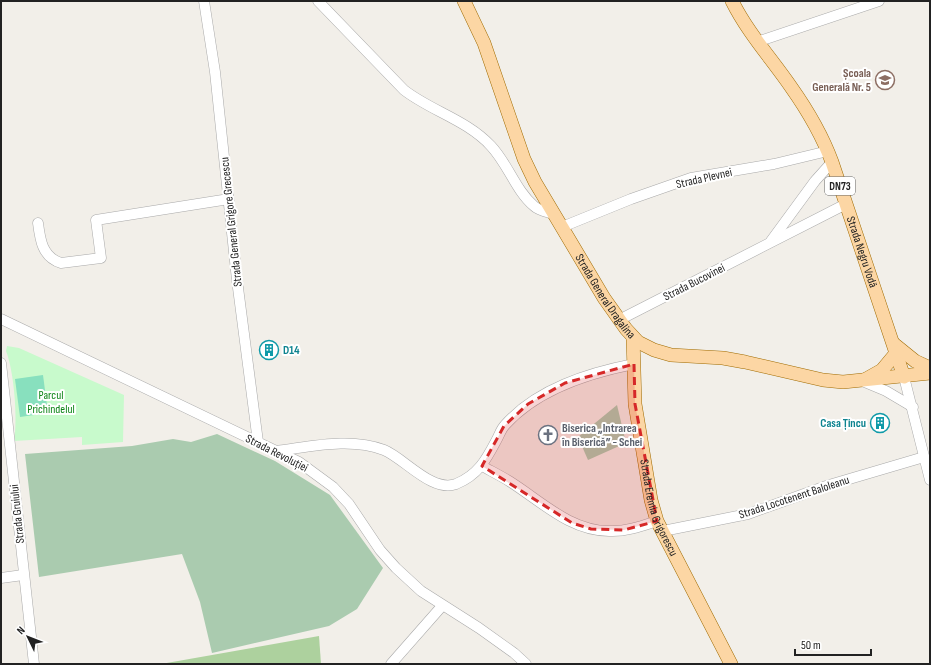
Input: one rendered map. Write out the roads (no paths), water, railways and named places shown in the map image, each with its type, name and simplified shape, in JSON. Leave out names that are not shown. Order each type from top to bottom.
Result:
[{"type":"main road","name":"Strada General Dragalina","points":[[464,1],[489,56],[524,159],[554,214],[619,320],[633,338],[654,350],[671,355],[745,362],[823,380],[843,382],[862,381],[930,373]]},
{"type":"main road","name":"DN73","points":[[732,1],[757,42]]},
{"type":"main road","name":"Strada Negru Vodă","points":[[757,42],[803,104],[813,120],[830,157],[896,348],[904,377]]},
{"type":"main road","name":"Strada Eremia Grigorescu","points":[[633,338],[635,404],[651,500],[660,526],[731,664]]},
{"type":"main road","points":[[862,381],[882,370],[896,348],[915,361],[930,368]]},
{"type":"street","name":"Strada General Grigore Grecescu","points":[[204,1],[215,72],[258,442]]},
{"type":"street","points":[[318,1],[404,90],[414,98],[476,134],[491,146],[525,197],[535,208],[554,214]]},
{"type":"street","points":[[757,42],[879,1]]},
{"type":"street","name":"Strada Plevnei","points":[[562,227],[630,199],[691,178],[774,164],[830,157]]},
{"type":"street","name":"Strada Bucovinei","points":[[770,243],[815,181],[830,157]]},
{"type":"street","points":[[38,223],[41,245],[54,261],[67,262],[101,258],[96,220],[229,199]]},
{"type":"street","name":"Strada Bucovinei","points":[[619,320],[846,204]]},
{"type":"street","name":"Strada Revoluției","points":[[1,319],[299,462],[333,487],[349,504],[380,550],[396,568],[421,591],[514,652],[526,664]]},
{"type":"street","name":"Strada Gruiului","points":[[1,363],[23,575],[34,664]]},
{"type":"street","points":[[276,451],[339,444],[362,445],[384,450],[437,484],[454,484],[482,466],[504,426],[528,404],[565,383],[611,368],[634,364]]},
{"type":"street","name":"Strada Negru Vodă","points":[[904,377],[913,407],[929,474]]},
{"type":"street","points":[[862,381],[886,391],[913,407]]},
{"type":"street","name":"Strada Locotenent Baloleanu","points":[[482,466],[509,481],[572,523],[591,529],[610,532],[748,514],[829,485],[924,457]]},
{"type":"street","points":[[1,578],[23,575]]},
{"type":"street","points":[[391,664],[442,606]]},
{"type":"place","name":"Școala Generală Nr. 5","points":[[885,80]]},
{"type":"place","name":"D14","points":[[269,350]]},
{"type":"place","name":"Casa Țincu","points":[[880,423]]},
{"type":"place","name":"Biserica „Intrarea în Biserică” - Schei","points":[[548,435]]},
{"type":"park label","name":"Parcul Prichindelul","points":[[51,402]]}]
